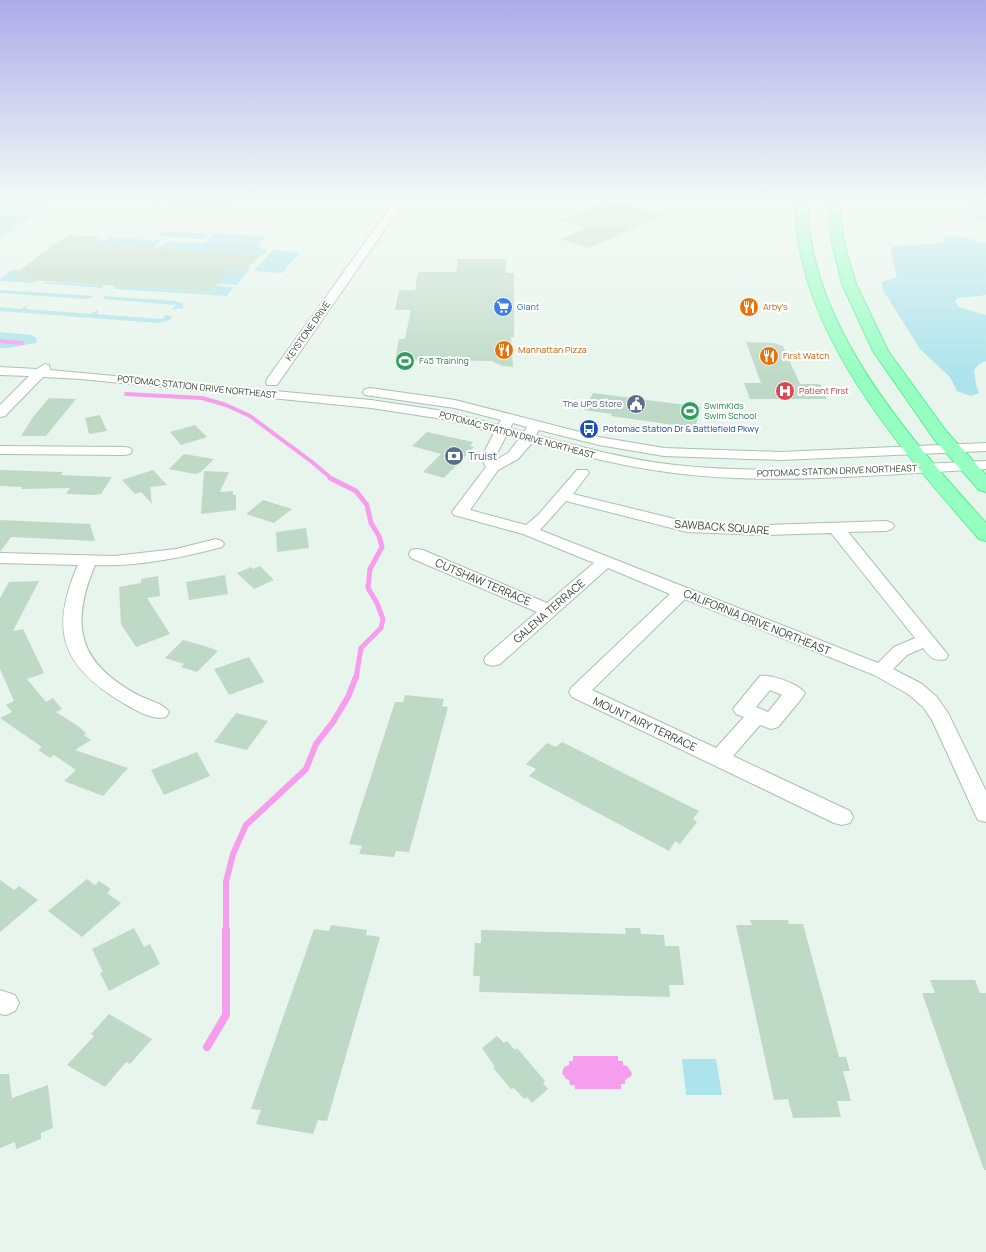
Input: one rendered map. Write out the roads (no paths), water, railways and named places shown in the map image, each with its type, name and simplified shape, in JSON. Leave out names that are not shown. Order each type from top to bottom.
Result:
[{"type":"main road","points":[[808,258],[813,281],[838,336],[864,382],[926,467],[986,535]]},
{"type":"main road","points":[[842,258],[849,284],[881,351],[910,395],[950,448],[986,486]]},
{"type":"street","name":"KEYSTONE DRIVE","points":[[272,382],[359,258]]},
{"type":"street","name":"POTOMAC STATION DRIVE NORTHEAST","points":[[0,360],[272,382],[434,400],[510,417],[531,431],[602,457],[637,464],[705,472],[790,474],[986,465]]},
{"type":"street","points":[[0,413],[39,373],[51,363]]},
{"type":"street","name":"POTOMAC STATION DRIVE NORTHEAST","points":[[0,371],[143,381],[371,404],[444,415],[502,430],[531,431],[671,452],[781,456],[986,447]]},
{"type":"street","points":[[510,417],[488,458],[493,466],[508,461],[516,454],[531,431]]},
{"type":"street","points":[[0,450],[125,451]]},
{"type":"street","name":"CALIFORNIA DRIVE NORTHEAST","points":[[493,466],[460,512],[529,531],[881,671],[915,689],[930,702],[941,718],[986,813]]},
{"type":"street","points":[[529,531],[544,518],[582,473]]},
{"type":"street","name":"SAWBACK SQUARE","points":[[563,496],[687,527],[767,530],[886,526]]},
{"type":"street","points":[[836,528],[933,648],[906,647],[895,654],[881,671]]},
{"type":"street","points":[[0,558],[88,562],[144,559],[176,554],[216,544]]},
{"type":"street","name":"CUTSHAW TERRACE","points":[[417,554],[550,611]]},
{"type":"street","points":[[88,562],[78,580],[71,607],[70,621],[73,638],[81,657],[94,674],[114,690],[137,704],[159,712]]},
{"type":"street","name":"GALENA TERRACE","points":[[493,660],[605,562]]},
{"type":"street","name":"MOUNT AIRY TERRACE","points":[[682,592],[579,692],[842,817]]},
{"type":"street","points":[[719,759],[757,715]]},
{"type":"waterway","points":[[0,341],[22,343]]},
{"type":"waterway","points":[[126,394],[202,398],[226,405],[250,416],[312,462],[332,479]]},
{"type":"waterway","points":[[332,479],[356,491],[367,505],[371,523],[379,536],[382,547],[370,569],[368,588],[377,603],[383,619],[381,628],[361,648],[356,678]]},
{"type":"waterway","points":[[207,1047],[226,1015],[226,882],[233,854],[246,825],[306,769],[316,744],[333,722],[348,697],[356,677]]},
{"type":"place","name":"Giant","points":[[503,307]]},
{"type":"place","name":"Arby's","points":[[749,307]]},
{"type":"place","name":"Manhattan Pizza","points":[[504,350]]},
{"type":"place","name":"First Watch","points":[[769,356]]},
{"type":"place","name":"F45 Training","points":[[405,361]]},
{"type":"place","name":"Patient First","points":[[785,391]]},
{"type":"place","name":"The UPS Store","points":[[636,404]]},
{"type":"place","name":"SwimKids Swim School","points":[[690,411]]},
{"type":"place","name":"Potomac Station Dr & Battlefield Pkwy","points":[[589,429]]},
{"type":"place","name":"Truist","points":[[454,456]]}]
